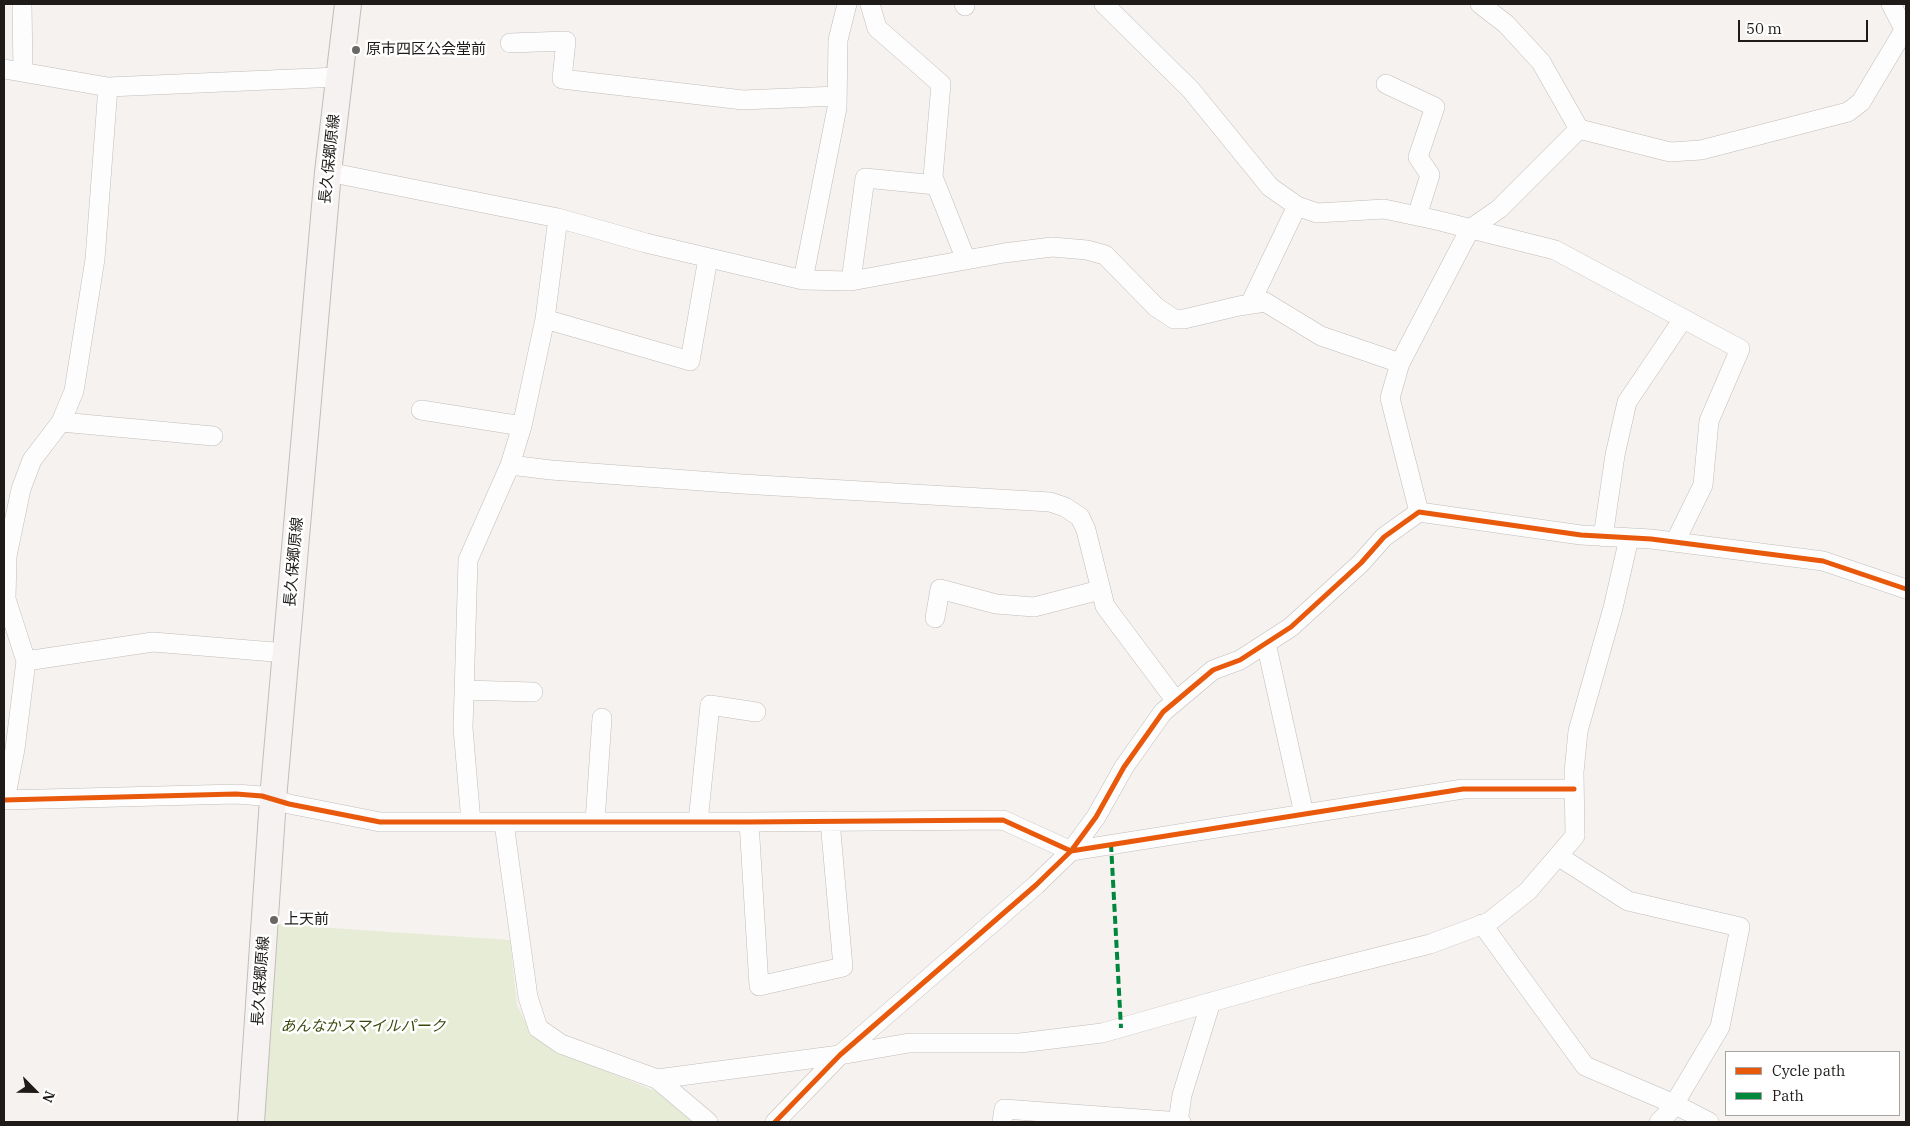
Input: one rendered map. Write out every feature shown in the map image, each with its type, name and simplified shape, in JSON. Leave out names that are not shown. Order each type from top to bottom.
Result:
[{"type":"main road","name":"長久保郷原線","points":[[251,1122],[273,799],[328,172],[348,4]]},
{"type":"street","points":[[22,4],[23,72]]},
{"type":"street","points":[[803,280],[837,108],[838,40],[847,4]]},
{"type":"street","points":[[870,4],[877,28],[941,84],[933,178],[966,260]]},
{"type":"street","points":[[1104,4],[1191,90],[1270,187],[1297,206],[1317,213],[1384,209],[1555,250],[1740,349],[1709,421],[1703,485],[1675,542]]},
{"type":"street","points":[[1480,4],[1506,24],[1542,62],[1579,129],[1670,152],[1701,150],[1848,112],[1861,102],[1906,30],[1891,4]]},
{"type":"street","points":[[510,43],[566,42],[562,79],[743,100],[837,96]]},
{"type":"street","points":[[4,69],[108,87],[338,77]]},
{"type":"street","points":[[1386,84],[1435,107],[1418,157],[1430,175],[1417,216]]},
{"type":"street","points":[[108,87],[95,259],[74,391],[61,422],[32,460],[21,490],[7,556],[6,599],[26,661],[15,749],[4,800],[236,794],[273,799],[380,822],[1003,820],[1071,851],[1464,789],[1574,789]]},
{"type":"street","points":[[1420,512],[1390,398],[1400,363],[1470,229],[1499,209],[1579,129]]},
{"type":"street","points":[[328,172],[558,218],[646,243],[803,280],[851,281],[966,260],[1052,247],[1087,250],[1105,255],[1156,307],[1174,319],[1184,319],[1265,302],[1321,336],[1400,363]]},
{"type":"street","points":[[851,281],[865,178],[936,185]]},
{"type":"street","points":[[1250,304],[1297,206]]},
{"type":"street","points":[[471,822],[463,728],[468,560],[510,465],[522,426],[546,319],[558,218]]},
{"type":"street","points":[[546,319],[690,361],[708,258]]},
{"type":"street","points":[[1603,537],[1615,454],[1627,402],[1683,319]]},
{"type":"street","points":[[421,410],[522,426]]},
{"type":"street","points":[[61,422],[213,436]]},
{"type":"street","points":[[510,465],[550,470],[742,484],[1050,502],[1065,507],[1080,517],[1086,530],[1104,606],[1176,701]]},
{"type":"street","points":[[775,1122],[840,1055],[1036,886],[1071,851],[1096,817],[1124,766],[1163,712],[1213,670],[1240,660],[1291,627],[1361,563],[1384,537],[1420,512],[1603,537],[1675,542],[1823,561],[1906,589]]},
{"type":"street","points":[[657,1079],[840,1055],[910,1043],[1020,1044],[1102,1033],[1307,975],[1430,944],[1489,922],[1528,891],[1574,836],[1574,789],[1578,731],[1613,608],[1628,538]]},
{"type":"street","points":[[935,618],[940,590],[996,604],[1034,607],[1100,590]]},
{"type":"street","points":[[26,661],[153,642],[286,653]]},
{"type":"street","points":[[1266,643],[1304,814]]},
{"type":"street","points":[[465,690],[533,692]]},
{"type":"street","points":[[698,822],[710,706],[756,712]]},
{"type":"street","points":[[595,822],[602,718]]},
{"type":"street","points":[[749,822],[759,986],[843,967],[830,821]]},
{"type":"street","points":[[504,822],[528,997],[538,1028],[561,1044],[657,1079],[708,1122]]},
{"type":"street","points":[[1558,856],[1628,902],[1740,927],[1720,1027],[1674,1104],[1659,1122]]},
{"type":"street","points":[[1482,924],[1585,1066],[1674,1104],[1709,1122]]},
{"type":"street","points":[[1002,1122],[1004,1109],[1179,1122],[1182,1095],[1211,1002]]},
{"type":"street","points":[[775,1122],[795,1122]]},
{"type":"green space","name":"あんなかスマイルパーク","points":[[271,924],[510,940],[517,1005],[525,1021],[552,1049],[655,1091],[679,1107],[695,1122],[257,1122]]},
{"type":"marked path","points":[[1111,844],[1121,1028]]},
{"type":"cycle path","points":[[775,1122],[840,1055],[1036,885],[1071,851],[1096,817],[1124,767],[1163,712],[1213,670],[1240,660],[1291,627],[1361,563],[1384,537],[1419,512],[1581,535],[1651,539],[1823,561],[1906,589]]},
{"type":"cycle path","points":[[4,800],[236,794],[262,796],[289,804],[380,822],[1003,820],[1071,851],[1463,789],[1574,789]]},
{"type":"place","name":"原市四区公会堂前","points":[[356,50]]},
{"type":"place","name":"上天前","points":[[274,920]]}]
